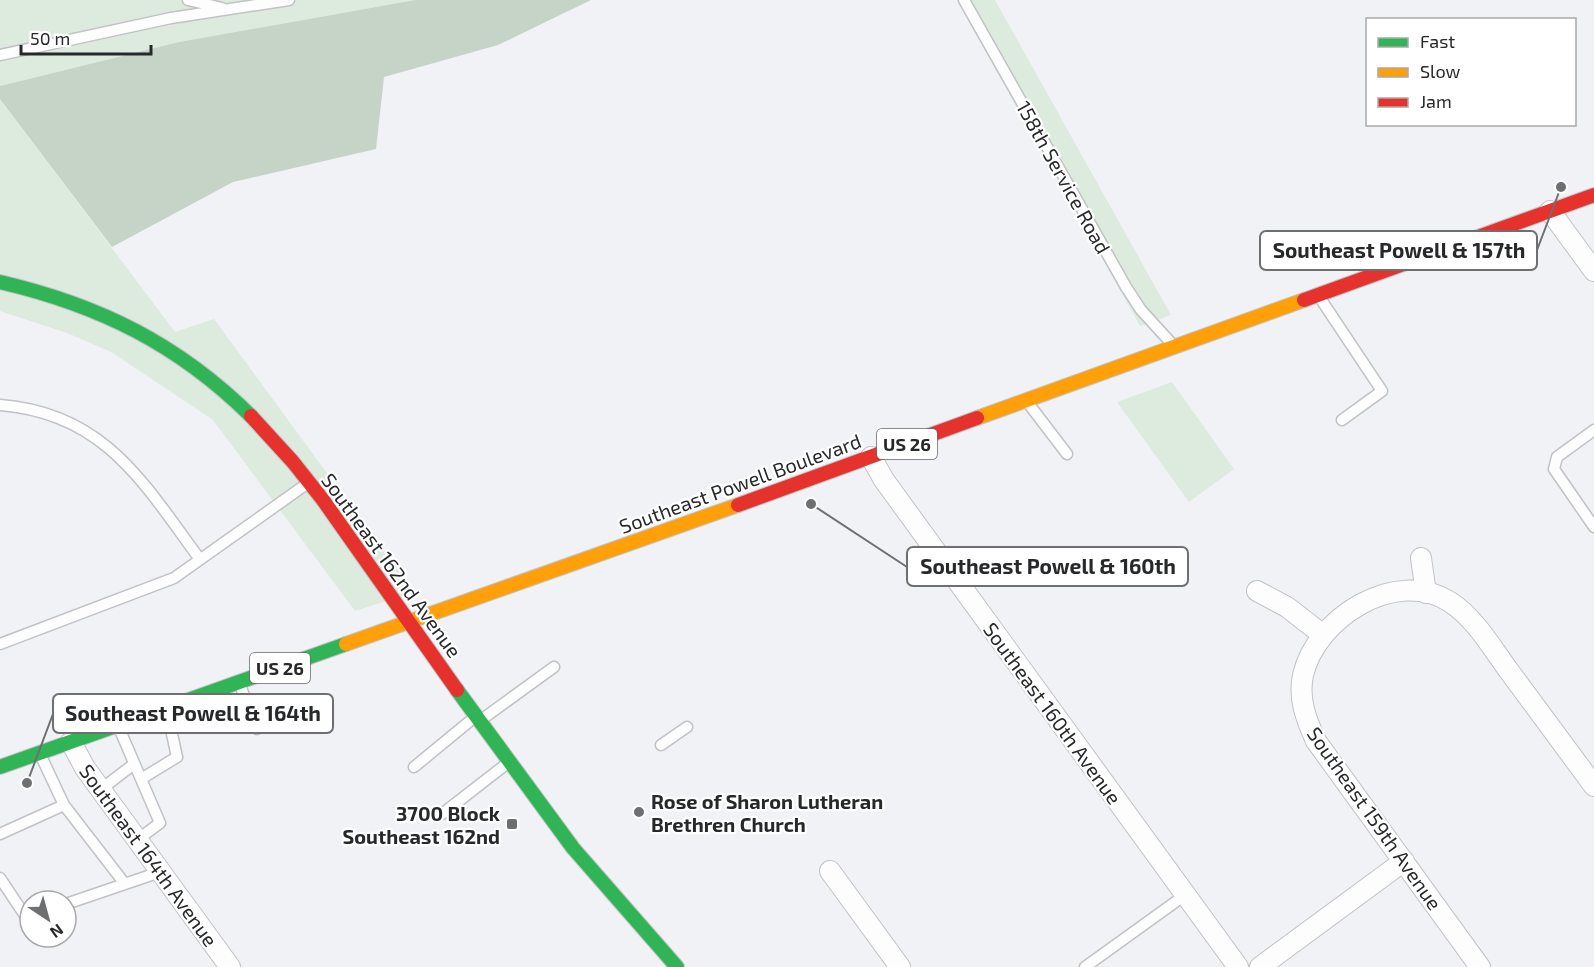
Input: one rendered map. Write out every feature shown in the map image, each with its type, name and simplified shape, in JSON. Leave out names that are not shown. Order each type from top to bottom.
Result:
[{"type":"main road","name":"Southeast Powell Boulevard","points":[[0,767],[409,623],[1594,195]]},
{"type":"main road","name":"Southeast 162nd Avenue","points":[[0,282],[32,288],[95,309],[176,352],[208,376],[259,423],[308,483],[581,858],[677,967]]},
{"type":"street","points":[[1550,211],[1594,271]]},
{"type":"street","name":"Southeast 160th Avenue","points":[[871,457],[884,480],[1238,967]]},
{"type":"street","points":[[1421,558],[1426,592]]},
{"type":"street","points":[[1257,591],[1287,607],[1323,635],[1375,597],[1395,591],[1426,592],[1450,602],[1464,614],[1594,786]]},
{"type":"street","name":"Southeast 159th Avenue","points":[[1323,635],[1307,662],[1302,677],[1301,699],[1305,718],[1316,741],[1480,967]]},
{"type":"street","name":"Southeast 164th Avenue","points":[[71,742],[100,790],[230,967]]},
{"type":"street","points":[[1260,967],[1404,861]]},
{"type":"street","points":[[830,871],[900,967]]},
{"type":"lane","points":[[188,0],[227,9]]},
{"type":"lane","points":[[0,55],[171,18],[289,0]]},
{"type":"lane","name":"158th Service Road","points":[[964,0],[1129,292],[1175,347]]},
{"type":"lane","points":[[1318,295],[1382,392],[1342,420]]},
{"type":"lane","points":[[1026,401],[1067,454]]},
{"type":"lane","points":[[0,405],[23,407],[53,416],[84,430],[112,449],[136,472],[199,558]]},
{"type":"lane","points":[[1594,430],[1557,457],[1554,468],[1594,527]]},
{"type":"lane","points":[[0,644],[174,578],[199,558],[308,483]]},
{"type":"lane","points":[[414,766],[554,667]]},
{"type":"lane","points":[[239,682],[257,729]]},
{"type":"lane","points":[[141,779],[177,757],[166,708]]},
{"type":"lane","points":[[117,725],[160,823],[137,840]]},
{"type":"lane","points":[[661,745],[687,728]]},
{"type":"lane","points":[[39,753],[64,805],[125,884]]},
{"type":"lane","points":[[442,814],[509,762]]},
{"type":"lane","points":[[100,790],[134,764]]},
{"type":"lane","points":[[0,834],[64,805]]},
{"type":"lane","points":[[78,900],[160,872]]},
{"type":"lane","points":[[0,878],[18,905]]},
{"type":"lane","points":[[1085,967],[1185,895]]},
{"type":"green space","points":[[0,0],[415,0],[179,42],[0,86]]},
{"type":"green space","points":[[415,0],[591,0],[498,45],[384,77],[376,149],[233,182],[112,247],[0,99],[0,86],[179,42]]},
{"type":"green space","points":[[958,0],[995,0],[1171,315],[1140,326]]},
{"type":"green space","points":[[0,99],[175,332],[214,319],[414,592],[355,611],[213,420],[111,352],[67,333],[0,311]]},
{"type":"green space","points":[[1172,382],[1234,469],[1189,502],[1117,402]]},
{"type":"traffic: fast","points":[[0,282],[71,303],[135,331],[166,348],[195,368],[251,416]]},
{"type":"traffic: fast","points":[[0,767],[346,644]]},
{"type":"traffic: fast","points":[[457,690],[573,848],[677,967]]},
{"type":"traffic: slow","points":[[977,418],[1304,300]]},
{"type":"traffic: slow","points":[[346,644],[738,505]]},
{"type":"traffic: jam","points":[[1304,300],[1594,195]]},
{"type":"traffic: jam","points":[[251,416],[293,462],[323,500],[457,690]]},
{"type":"traffic: jam","points":[[738,505],[977,418]]},
{"type":"place","name":"Southeast Powell & 157th","points":[[1561,187]]},
{"type":"place","name":"Southeast Powell & 160th","points":[[811,504]]},
{"type":"place","name":"Southeast Powell & 164th","points":[[27,783]]},
{"type":"place","name":"Rose of Sharon Lutheran Brethren Church","points":[[639,812]]},
{"type":"place","name":"3700 Block Southeast 162nd","points":[[512,824]]}]
